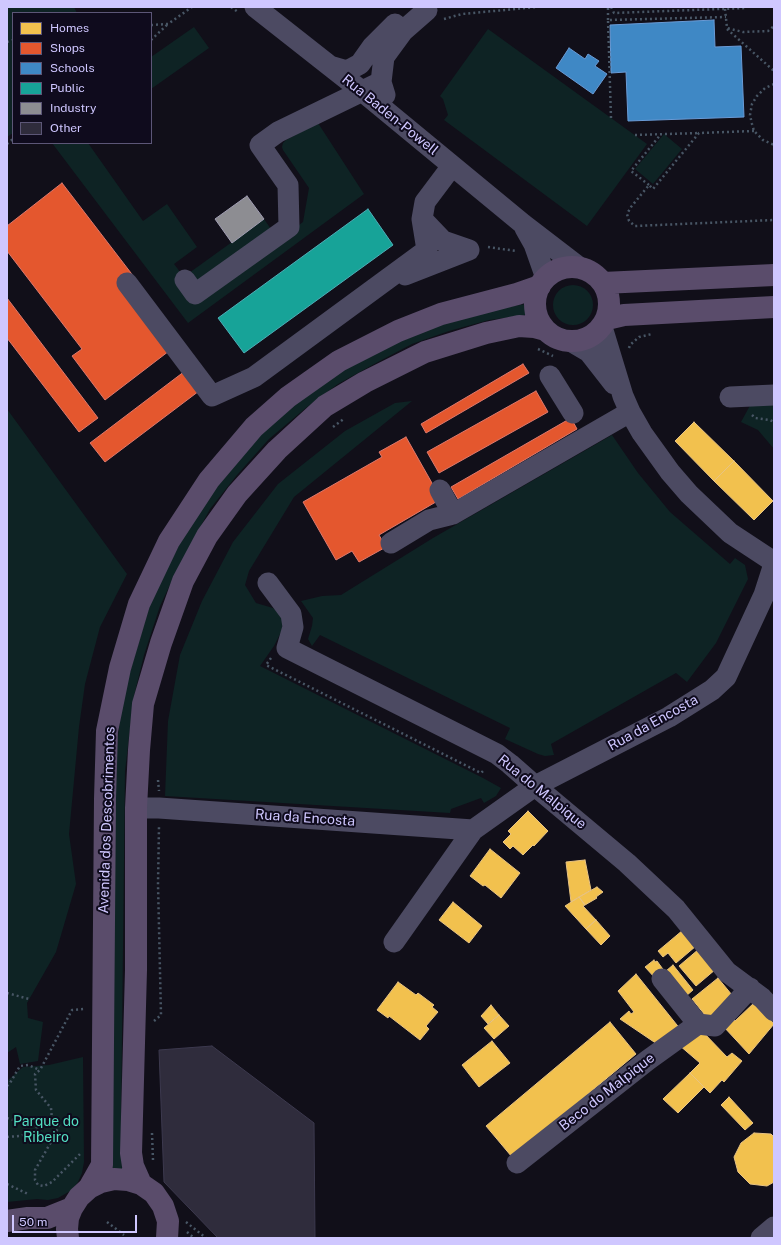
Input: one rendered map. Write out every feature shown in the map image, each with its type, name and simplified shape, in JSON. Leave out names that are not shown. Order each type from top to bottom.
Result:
[{"type":"main road","points":[[579,267],[595,274],[603,283],[608,294],[610,306],[604,323],[594,335],[583,340],[572,342],[553,336],[539,338],[539,322],[535,309],[536,294],[543,282],[552,272],[561,268],[579,267]]},
{"type":"main road","points":[[603,283],[774,275]]},
{"type":"main road","name":"Avenida dos Descobrimentos","points":[[89,1188],[102,1165],[105,799],[107,732],[120,668],[140,604],[169,541],[208,480],[254,427],[288,397],[339,361],[398,332],[441,314],[517,294],[543,282]]},
{"type":"main road","points":[[604,323],[624,315],[774,307]]},
{"type":"main road","name":"Avenida dos Descobrimentos","points":[[141,1184],[133,1166],[131,1153],[136,970],[136,808],[139,750],[143,704],[161,643],[183,581],[207,536],[237,494],[277,450],[325,406],[365,382],[425,352],[486,333],[519,326],[534,327],[539,338]]},
{"type":"main road","points":[[68,1238],[68,1218],[79,1197],[89,1188],[101,1182],[114,1179],[128,1180],[141,1184],[154,1193],[163,1206],[175,1229]]},
{"type":"main road","points":[[7,1221],[28,1218],[47,1218],[72,1208]]},
{"type":"street","name":"Rua Baden-Powell","points":[[255,7],[330,66],[372,87],[398,121],[523,224],[579,267]]},
{"type":"street","points":[[330,66],[347,71],[360,64],[372,47],[398,21],[434,13]]},
{"type":"street","points":[[185,280],[195,294],[289,227],[288,184],[260,145],[278,132],[372,87],[384,57],[403,31],[434,13]]},
{"type":"street","points":[[360,64],[360,81],[372,87]]},
{"type":"street","points":[[127,283],[212,396],[254,377],[427,250],[422,219],[425,202],[452,166]]},
{"type":"street","points":[[380,284],[469,250],[443,241],[422,219]]},
{"type":"street","name":"Rua Baden-Powell","points":[[523,224],[534,244],[543,282]]},
{"type":"street","points":[[604,323],[627,404]]},
{"type":"street","points":[[572,342],[589,352],[627,404],[642,433],[670,472],[689,494],[730,533],[774,563]]},
{"type":"street","points":[[554,367],[573,413]]},
{"type":"street","points":[[730,397],[774,395]]},
{"type":"street","points":[[391,543],[429,520],[453,514],[627,404]]},
{"type":"street","points":[[440,490],[453,514]]},
{"type":"street","name":"Rua da Encosta","points":[[394,942],[473,830],[535,786],[669,717],[712,690],[726,677],[764,595],[774,563]]},
{"type":"street","name":"Rua do Malpique","points":[[268,583],[291,614],[293,627],[287,648],[497,754],[627,862],[676,909],[727,972],[765,996]]},
{"type":"street","name":"Rua da Encosta","points":[[136,808],[159,808],[473,830]]},
{"type":"street","points":[[662,979],[698,1024],[715,1026],[765,996]]},
{"type":"street","name":"Beco do Malpique","points":[[517,1162],[648,1060],[698,1024]]},
{"type":"street","points":[[761,1238],[774,1227]]},
{"type":"path","points":[[152,39],[168,24],[192,7]]},
{"type":"path","points":[[434,13],[462,14],[538,7]]},
{"type":"path","points":[[609,7],[614,13],[747,7]]},
{"type":"path","points":[[609,7],[608,20],[611,118]]},
{"type":"path","points":[[725,9],[727,28],[774,71]]},
{"type":"path","points":[[608,20],[726,17]]},
{"type":"path","points":[[152,25],[168,24]]},
{"type":"path","points":[[727,28],[743,32],[768,31],[774,26]]},
{"type":"path","points":[[774,84],[765,88],[756,96],[752,104],[750,114],[754,131],[763,140],[774,145]]},
{"type":"path","points":[[635,135],[754,131]]},
{"type":"path","points":[[661,134],[631,171],[653,189],[699,133]]},
{"type":"path","points":[[648,186],[631,206],[627,214],[629,221],[635,226],[774,220]]},
{"type":"path","points":[[487,247],[505,248]]},
{"type":"path","points":[[629,352],[630,345],[639,337],[657,333]]},
{"type":"path","points":[[539,338],[551,356],[554,367]]},
{"type":"path","points":[[329,429],[347,417]]},
{"type":"path","points":[[274,653],[266,665],[481,773],[488,764]]},
{"type":"path","points":[[150,1025],[161,1015],[158,884],[158,780]]},
{"type":"path","points":[[7,993],[30,999]]},
{"type":"path","points":[[52,1120],[51,1108],[36,1090],[35,1074],[40,1070],[72,1010],[89,1009]]},
{"type":"path","points":[[7,1086],[20,1066],[28,1065],[40,1070]]},
{"type":"path","points":[[7,1118],[41,1129]]},
{"type":"path","points":[[7,1137],[20,1136],[41,1129],[52,1120],[58,1120],[59,1125],[55,1135],[35,1170],[35,1180],[38,1185],[44,1186],[52,1182],[84,1150],[102,1149]]},
{"type":"path","points":[[152,1129],[153,1161]]},
{"type":"path","points":[[7,1184],[28,1194]]},
{"type":"path","points":[[106,1222],[124,1235]]},
{"type":"path","points":[[175,1229],[206,1238]]},
{"type":"green space","points":[[7,7],[74,7],[76,12],[12,12],[12,134],[7,137]]},
{"type":"green space","points":[[194,27],[209,48],[152,88],[152,56]]},
{"type":"green space","points":[[488,29],[647,144],[587,226],[444,120],[448,115],[443,99],[440,96]]},
{"type":"green space","points":[[318,123],[364,194],[188,323],[53,144],[89,144],[143,221],[167,204],[197,247],[174,264],[184,277],[192,302],[303,222],[309,188],[283,150],[283,143]]},
{"type":"green space","points":[[664,134],[682,149],[653,184],[635,169]]},
{"type":"green space","points":[[264,219],[273,232],[198,282],[189,273]]},
{"type":"green space","points":[[577,285],[584,288],[590,294],[593,305],[592,313],[584,322],[577,325],[569,325],[562,322],[554,313],[553,301],[556,294],[565,286]]},
{"type":"green space","points":[[526,304],[526,315],[489,320],[449,331],[412,344],[338,384],[307,407],[269,439],[237,475],[210,509],[176,572],[160,606],[144,655],[134,696],[125,771],[121,1125],[122,1172],[111,1170],[115,771],[124,692],[151,601],[185,533],[204,503],[263,431],[297,400],[334,375],[373,353],[448,321],[488,310]]},
{"type":"green space","points":[[774,399],[774,449],[758,430],[741,422],[753,400]]},
{"type":"green space","points":[[412,401],[294,497],[249,571],[245,585],[256,603],[273,608],[282,616],[282,630],[274,646],[260,666],[483,778],[501,788],[496,796],[484,803],[481,798],[451,809],[450,813],[165,796],[168,721],[180,655],[202,601],[233,542],[278,484],[345,431],[395,403]]},
{"type":"green space","points":[[7,409],[127,574],[100,627],[85,684],[79,727],[69,834],[76,884],[56,952],[27,1003],[28,1018],[43,1022],[38,1061],[20,1064],[16,1047],[7,1053]]},
{"type":"green space","points":[[612,435],[638,473],[670,512],[730,564],[735,558],[745,565],[748,579],[716,643],[687,682],[676,673],[551,744],[554,755],[545,756],[505,739],[510,728],[320,635],[312,646],[308,639],[313,618],[301,601],[322,596],[341,595],[433,538]]},
{"type":"green space","name":"Parque do Ribeiro","points":[[83,1057],[84,1162],[82,1173],[78,1182],[72,1190],[58,1198],[48,1200],[37,1199],[7,1202],[7,1081],[23,1067],[49,1065]]},
{"type":"building: Homes","points":[[694,422],[734,461],[714,481],[675,441]]},
{"type":"building: Homes","points":[[734,461],[773,501],[754,520],[714,481]]},
{"type":"building: Homes","points":[[528,811],[548,831],[523,855],[513,846],[510,849],[503,842],[511,834],[508,831]]},
{"type":"building: Homes","points":[[490,849],[520,873],[501,898],[485,885],[483,886],[470,876]]},
{"type":"building: Homes","points":[[585,860],[591,890],[571,902],[566,862]]},
{"type":"building: Homes","points":[[597,887],[603,892],[596,897],[597,898],[585,905],[579,897]]},
{"type":"building: Homes","points":[[579,897],[585,905],[583,906],[596,920],[586,929],[565,906]]},
{"type":"building: Homes","points":[[453,902],[482,926],[469,943],[439,920]]},
{"type":"building: Homes","points":[[596,920],[610,936],[601,945],[586,929]]},
{"type":"building: Homes","points":[[683,930],[696,946],[676,963],[668,953],[663,957],[658,951]]},
{"type":"building: Homes","points":[[699,949],[716,969],[696,986],[679,966]]},
{"type":"building: Homes","points":[[654,960],[655,962],[657,961],[665,972],[656,979],[645,967]]},
{"type":"building: Homes","points":[[673,965],[693,990],[686,996],[666,971]]},
{"type":"building: Homes","points":[[636,974],[681,1030],[660,1046],[620,1019],[629,1011],[631,1014],[634,1012],[618,991]]},
{"type":"building: Homes","points":[[718,978],[732,995],[709,1020],[692,999]]},
{"type":"building: Homes","points":[[398,982],[416,995],[418,993],[434,1005],[432,1007],[438,1012],[426,1026],[429,1029],[420,1040],[389,1016],[388,1018],[377,1010]]},
{"type":"building: Homes","points":[[755,1002],[774,1024],[749,1054],[723,1026],[733,1018],[735,1021]]},
{"type":"building: Homes","points":[[491,1005],[499,1015],[488,1024],[481,1016]]},
{"type":"building: Homes","points":[[499,1015],[509,1026],[494,1039],[484,1028]]},
{"type":"building: Homes","points":[[610,1022],[636,1054],[512,1157],[486,1126]]},
{"type":"building: Homes","points":[[702,1031],[727,1057],[732,1053],[742,1061],[724,1082],[722,1080],[710,1093],[690,1073],[700,1063],[679,1045]]},
{"type":"building: Homes","points":[[492,1041],[510,1063],[479,1087],[462,1065]]},
{"type":"building: Homes","points":[[690,1073],[704,1087],[678,1113],[663,1099]]},
{"type":"building: Homes","points":[[729,1097],[753,1123],[745,1130],[721,1105]]},
{"type":"building: Homes","points":[[754,1133],[771,1134],[774,1137],[774,1182],[767,1186],[750,1184],[738,1172],[734,1157],[741,1143]]},
{"type":"building: Shops","points":[[62,183],[131,273],[169,351],[105,400],[72,356],[82,349],[7,251],[7,226]]},
{"type":"building: Shops","points":[[7,298],[98,418],[79,432],[7,338]]},
{"type":"building: Shops","points":[[523,364],[529,373],[426,433],[421,424]]},
{"type":"building: Shops","points":[[185,371],[199,391],[105,462],[90,443]]},
{"type":"building: Shops","points":[[536,391],[548,412],[439,473],[427,452]]},
{"type":"building: Shops","points":[[571,418],[577,429],[458,499],[451,487]]},
{"type":"building: Shops","points":[[406,437],[441,499],[379,535],[386,547],[359,562],[352,551],[336,560],[303,502],[382,457],[379,452]]},
{"type":"building: Schools","points":[[714,20],[715,47],[741,46],[744,117],[628,121],[626,72],[611,73],[610,25]]},
{"type":"building: Schools","points":[[569,48],[585,59],[588,54],[599,61],[595,66],[607,74],[593,94],[556,68]]},
{"type":"building: Public","points":[[368,209],[393,245],[244,353],[218,318]]},
{"type":"building: Industry","points":[[247,196],[264,219],[232,243],[215,219]]},
{"type":"building: Other","points":[[212,1046],[314,1123],[315,1238],[218,1238],[164,1182],[159,1050]]}]
